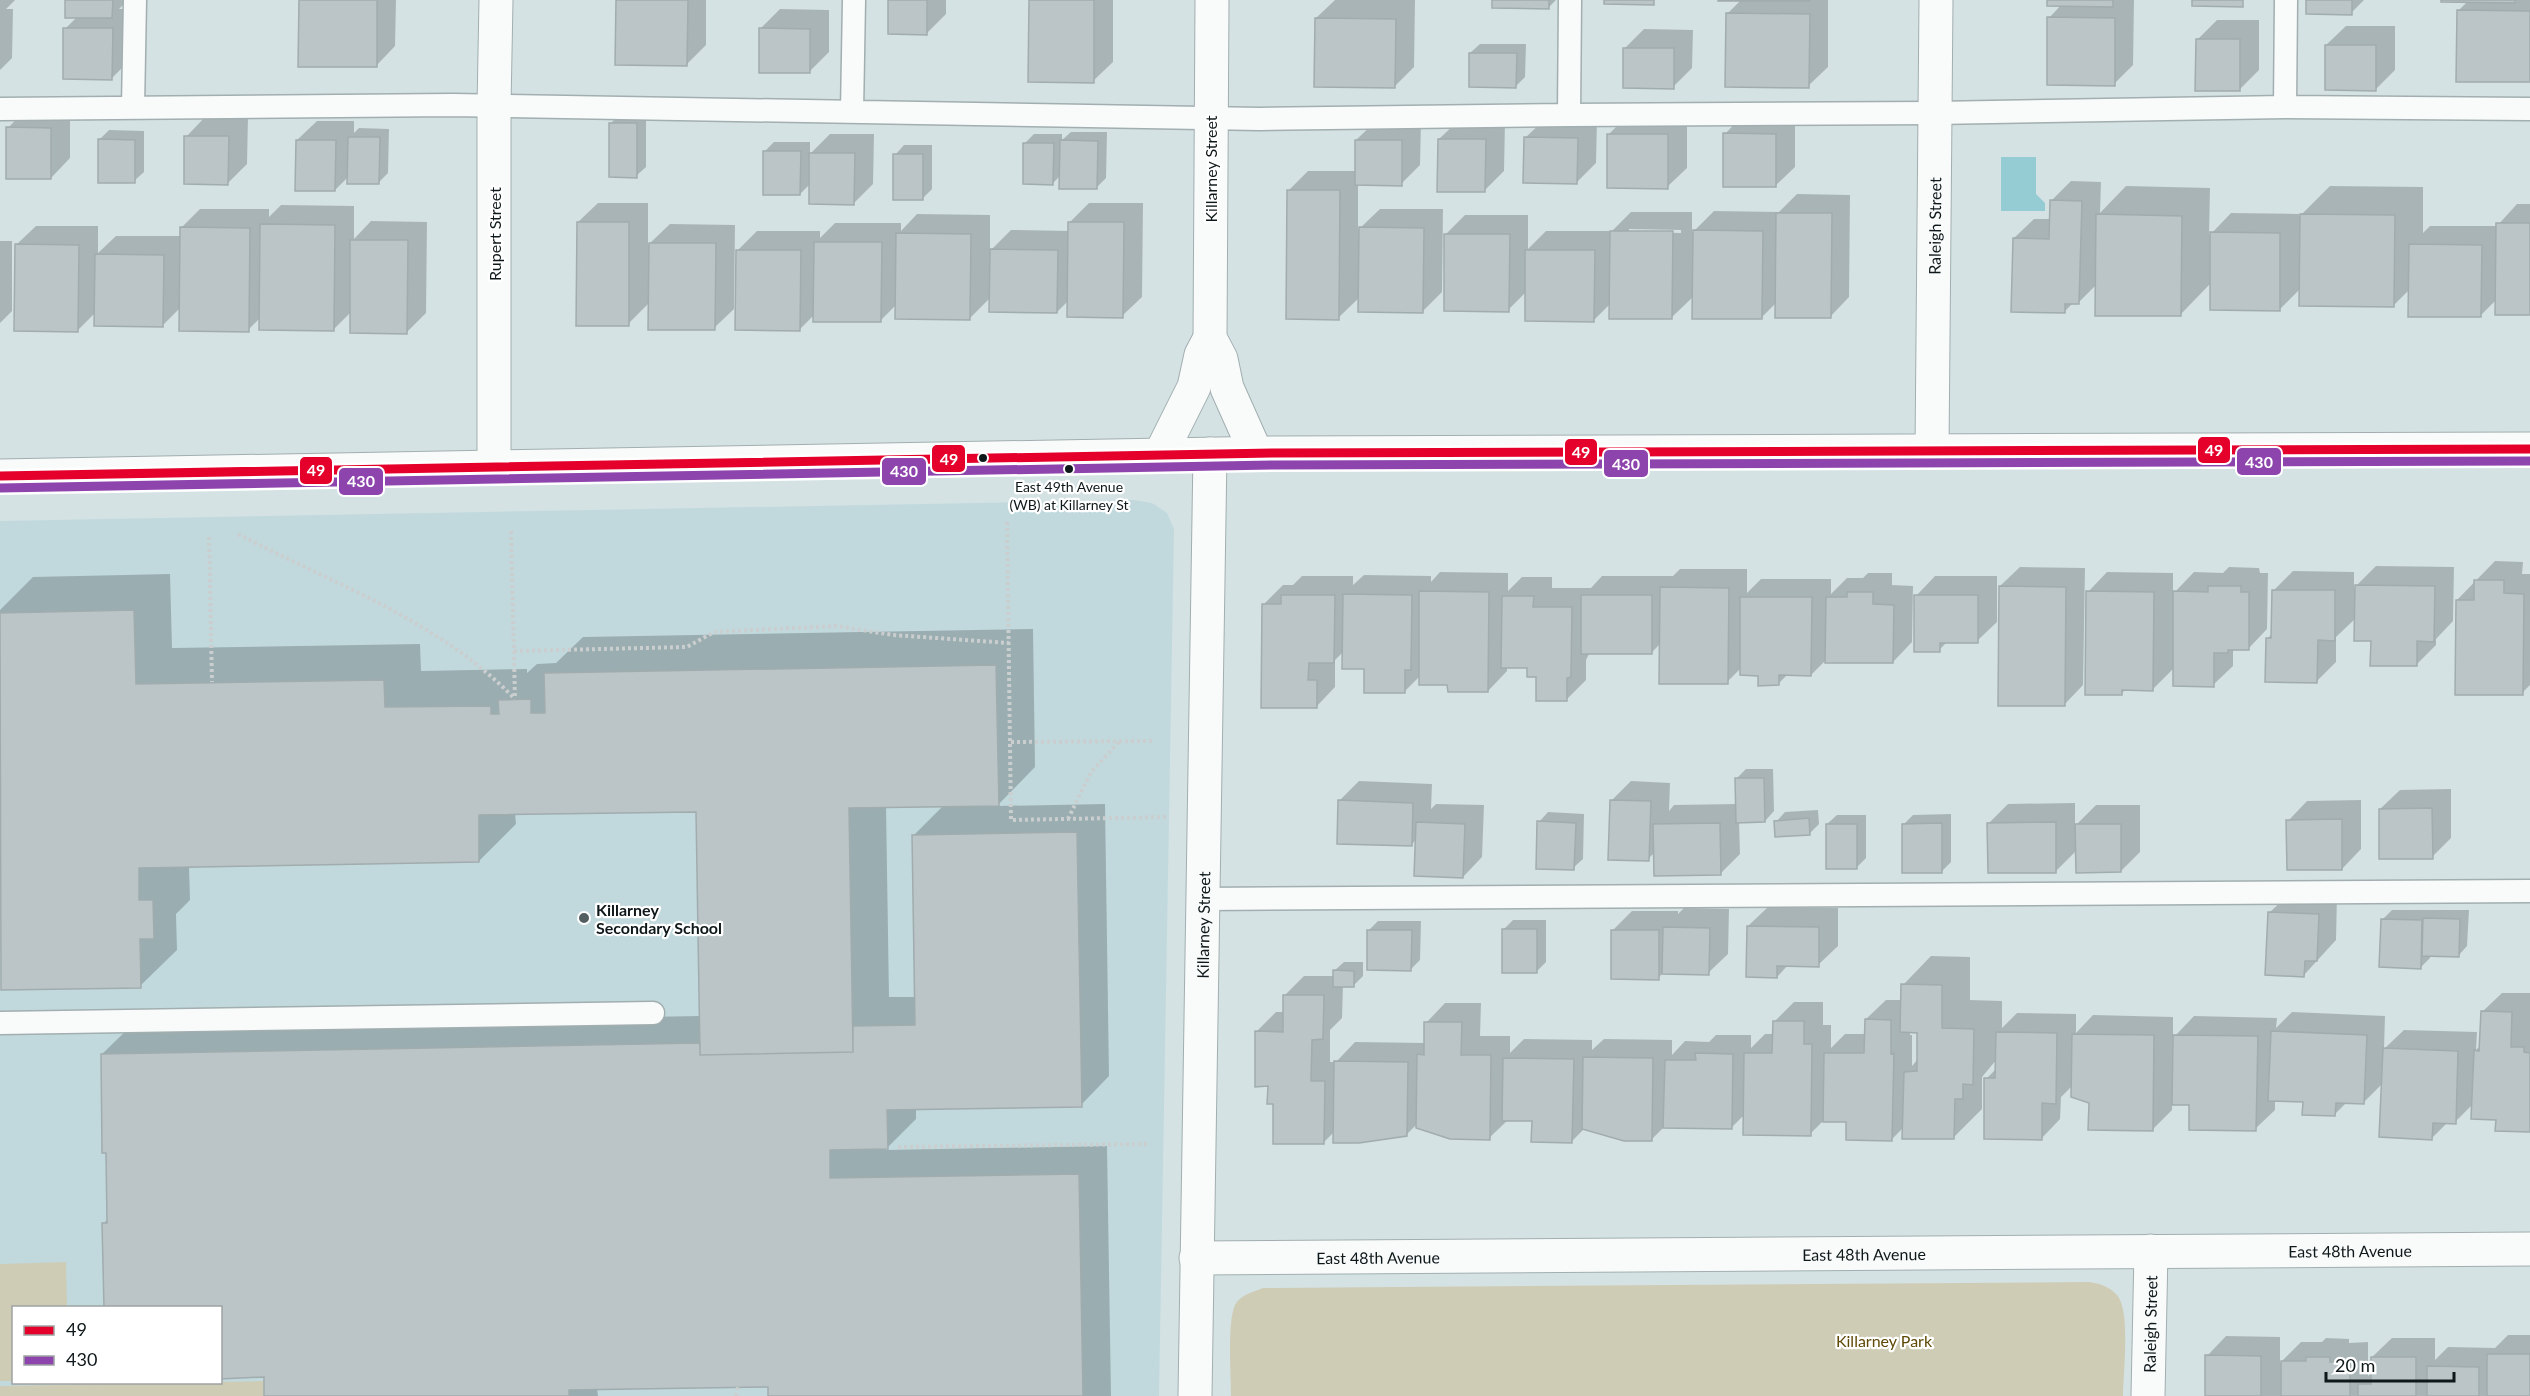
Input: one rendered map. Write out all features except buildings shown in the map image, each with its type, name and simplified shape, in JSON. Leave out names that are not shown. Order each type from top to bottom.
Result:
[{"type":"street","name":"Rupert Street","points":[[494,468],[496,0]]},
{"type":"street","name":"Killarney Street","points":[[1210,338],[1212,0]]},
{"type":"street","name":"Raleigh Street","points":[[1932,451],[1936,0]]},
{"type":"street","points":[[1160,454],[1194,387],[1201,355],[1210,338]]},
{"type":"street","points":[[1210,338],[1221,359],[1227,387],[1256,453]]},
{"type":"street","points":[[0,476],[1160,454],[2530,449]]},
{"type":"street","name":"Killarney Street","points":[[1195,1396],[1210,454]]},
{"type":"street","name":"East 48th Avenue","points":[[1196,1257],[2530,1249]]},
{"type":"street","name":"Raleigh Street","points":[[2148,1396],[2151,1251]]},
{"type":"lane","points":[[133,107],[135,0]]},
{"type":"lane","points":[[852,112],[855,0]]},
{"type":"lane","points":[[1569,115],[1570,0]]},
{"type":"lane","points":[[2285,107],[2286,0]]},
{"type":"lane","points":[[0,109],[494,106],[1210,119],[1935,113],[2285,107],[2530,109]]},
{"type":"lane","points":[[1203,899],[2530,891]]},
{"type":"lane","points":[[0,1023],[653,1013]]},
{"type":"path","points":[[1007,522],[1011,820],[1204,816]]},
{"type":"path","points":[[238,534],[289,561],[378,601],[440,638],[490,673],[515,699],[511,531]]},
{"type":"path","points":[[209,537],[212,682]]},
{"type":"path","points":[[514,651],[687,647],[714,632],[836,626],[893,636],[1010,643]]},
{"type":"path","points":[[1068,819],[1090,771],[1120,741]]},
{"type":"path","points":[[1011,742],[1155,741]]},
{"type":"path","points":[[898,1147],[1148,1144]]},
{"type":"path","points":[[736,1396],[738,1387]]},
{"type":"shaded area","name":"Killarney Secondary School","points":[[1133,500],[1152,503],[1167,513],[1174,529],[1159,1396],[0,1396],[0,521]]},
{"type":"green space","points":[[66,1262],[67,1306],[12,1306],[12,1381],[0,1381],[0,1264]]},
{"type":"green space","name":"Killarney Park","points":[[2089,1282],[2111,1289],[2121,1303],[2125,1328],[2123,1396],[1231,1396],[1230,1336],[1235,1305],[1247,1294],[1263,1288]]},
{"type":"green space","points":[[264,1381],[264,1396],[0,1396],[0,1386],[222,1384],[222,1382]]},
{"type":"water","points":[[2001,157],[2036,157],[2036,194],[2045,203],[2045,211],[2001,211]]},
{"type":"transit line","name":"49","points":[[0,476],[1273,453],[2530,449]]},
{"type":"transit line","name":"430","points":[[0,488],[1273,465],[2530,461]]},
{"type":"place","name":"East 49th Avenue (WB) at Killarney St","points":[[1069,469]]},
{"type":"place","name":"Killarney Secondary School","points":[[584,918]]}]
